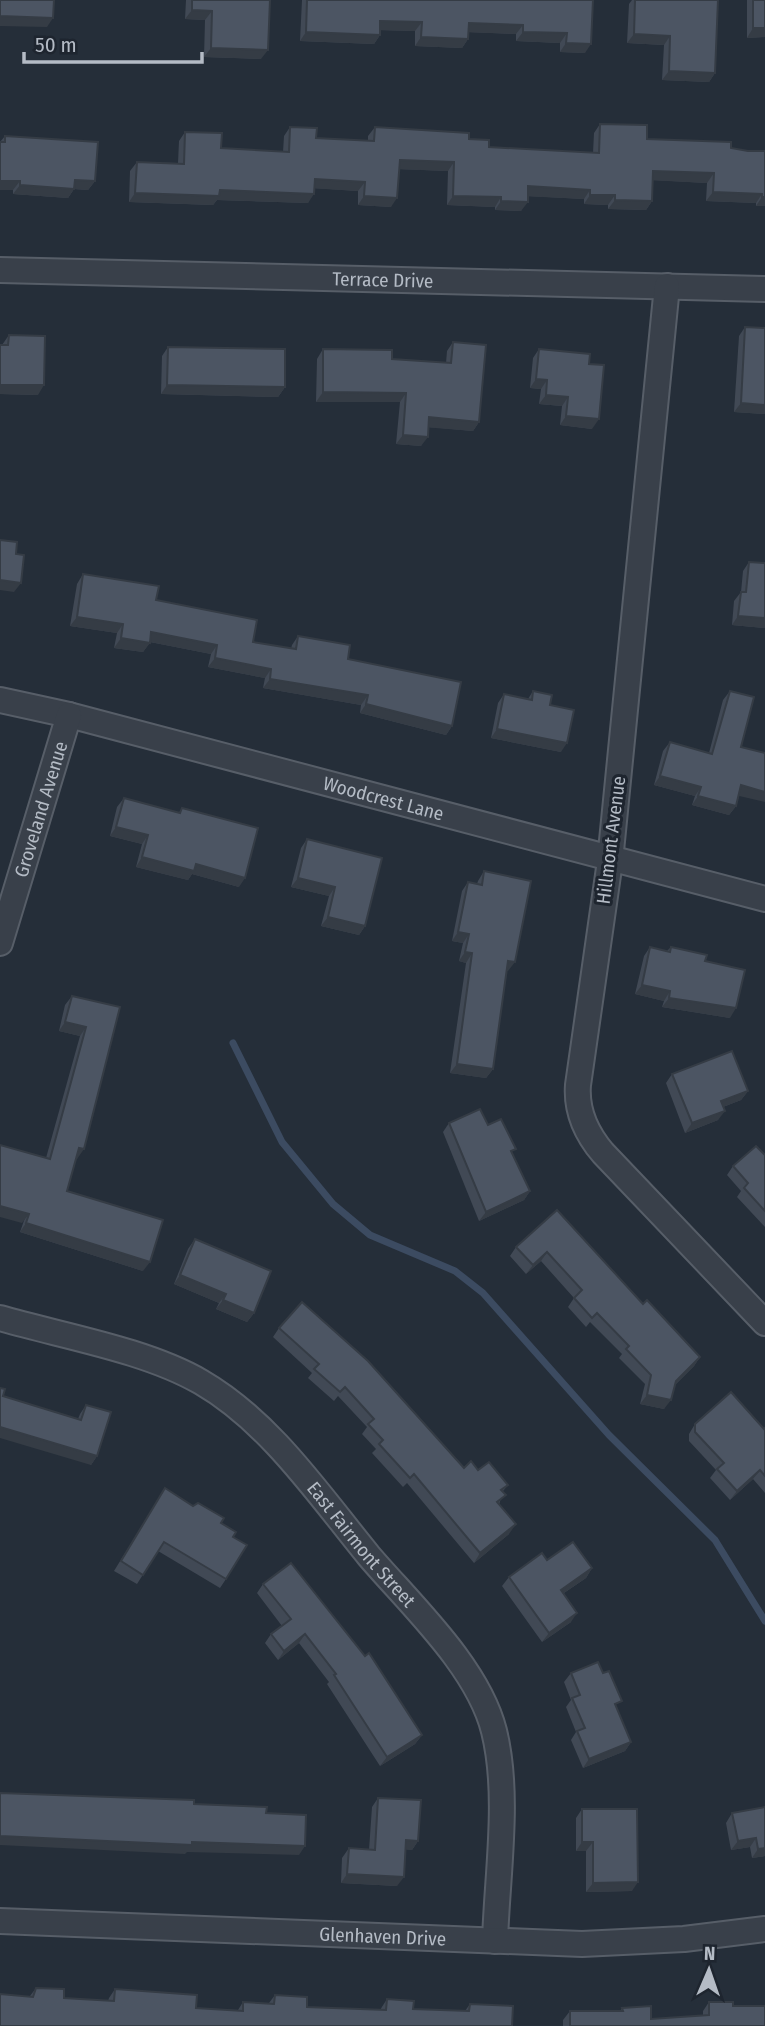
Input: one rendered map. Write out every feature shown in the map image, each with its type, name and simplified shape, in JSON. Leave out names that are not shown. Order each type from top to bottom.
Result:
[{"type":"street","name":"Terrace Drive","points":[[0,270],[765,289]]},
{"type":"street","name":"Hillmont Avenue","points":[[667,286],[610,860],[578,1085],[581,1117],[603,1153],[765,1323]]},
{"type":"street","name":"Woodcrest Lane","points":[[0,700],[69,715],[765,899]]},
{"type":"street","name":"Groveland Avenue","points":[[0,943],[69,715]]},
{"type":"street","name":"East Fairmont Street","points":[[0,1318],[171,1368],[227,1398],[280,1450],[457,1661],[486,1707],[498,1750],[501,1782],[495,1941]]},
{"type":"street","name":"Glenhaven Drive","points":[[0,1921],[495,1941],[633,1943],[765,1929]]},
{"type":"building","points":[[0,0],[54,0],[53,18],[0,16]]},
{"type":"building","points":[[192,0],[270,0],[268,50],[211,48],[212,11],[192,10]]},
{"type":"building","points":[[307,0],[593,0],[591,44],[566,43],[567,33],[523,32],[523,25],[469,23],[468,39],[421,37],[422,22],[380,21],[380,35],[306,32]]},
{"type":"building","points":[[635,0],[718,0],[715,73],[669,71],[670,36],[634,34]]},
{"type":"building","points":[[753,0],[765,0],[765,28],[753,28]]},
{"type":"building","points":[[600,124],[647,125],[647,139],[731,142],[731,148],[765,151],[765,197],[762,197],[762,194],[713,192],[714,173],[653,171],[652,201],[615,200],[615,195],[590,195],[590,190],[528,186],[528,202],[501,201],[501,197],[453,196],[454,162],[400,160],[397,198],[364,196],[365,182],[315,179],[314,194],[220,190],[219,196],[135,193],[137,162],[184,164],[185,132],[222,133],[221,148],[289,152],[290,127],[317,128],[316,138],[374,141],[375,127],[469,133],[469,139],[489,140],[489,147],[599,153]]},
{"type":"building","points":[[5,136],[98,142],[95,181],[75,180],[74,189],[20,185],[20,181],[0,181],[0,142],[5,142]]},
{"type":"building","points":[[745,327],[765,328],[765,405],[741,403]]},
{"type":"building","points":[[9,335],[45,336],[44,385],[0,385],[0,345],[8,345]]},
{"type":"building","points":[[453,342],[486,345],[479,422],[429,417],[428,437],[403,435],[406,393],[323,392],[323,349],[392,350],[392,359],[451,363]]},
{"type":"building","points":[[168,347],[285,349],[285,387],[167,385]]},
{"type":"building","points":[[539,349],[590,354],[589,364],[604,365],[599,419],[566,416],[568,397],[546,395],[547,380],[536,379]]},
{"type":"building","points":[[0,540],[17,542],[16,554],[24,555],[21,583],[0,580]]},
{"type":"building","points":[[749,562],[765,563],[765,618],[738,616],[741,592],[746,592]]},
{"type":"building","points":[[83,574],[159,586],[156,600],[257,620],[253,642],[296,649],[298,636],[350,645],[348,659],[461,682],[452,726],[366,704],[368,695],[270,679],[271,669],[215,658],[217,645],[151,632],[150,643],[121,638],[123,624],[77,617]]},
{"type":"building","points":[[533,691],[552,695],[550,705],[574,710],[567,743],[497,729],[504,694],[532,700]]},
{"type":"building","points":[[730,691],[754,697],[741,747],[765,753],[765,792],[741,785],[736,806],[698,796],[701,787],[660,776],[670,742],[712,754]]},
{"type":"building","points":[[124,798],[180,813],[182,808],[258,828],[245,878],[196,864],[194,871],[142,857],[148,835],[116,827]]},
{"type":"building","points":[[307,839],[382,858],[365,926],[328,917],[335,887],[298,878]]},
{"type":"building","points":[[484,871],[531,881],[515,962],[508,961],[493,1069],[457,1064],[472,953],[465,952],[469,934],[458,932],[468,882],[482,885]]},
{"type":"building","points":[[650,947],[670,952],[671,947],[707,955],[705,961],[745,970],[736,1008],[669,998],[670,991],[642,985]]},
{"type":"building","points":[[72,996],[120,1007],[84,1149],[79,1148],[67,1191],[163,1220],[150,1262],[26,1223],[29,1214],[0,1206],[0,1145],[50,1159],[86,1027],[65,1022]]},
{"type":"building","points":[[732,1051],[748,1091],[721,1101],[725,1111],[692,1123],[672,1074]]},
{"type":"building","points":[[480,1109],[488,1125],[501,1119],[516,1149],[511,1151],[530,1191],[486,1212],[449,1123]]},
{"type":"building","points":[[756,1146],[765,1155],[765,1211],[744,1188],[748,1183],[733,1166]]},
{"type":"building","points":[[557,1210],[643,1304],[647,1300],[700,1357],[676,1381],[671,1400],[647,1395],[651,1375],[626,1349],[629,1346],[597,1313],[592,1318],[574,1298],[582,1290],[547,1252],[533,1265],[516,1247]]},
{"type":"building","points":[[195,1239],[271,1271],[254,1313],[223,1300],[226,1294],[180,1275]]},
{"type":"building","points":[[302,1302],[368,1361],[464,1468],[471,1461],[478,1470],[489,1462],[508,1485],[501,1490],[506,1495],[497,1502],[516,1524],[480,1553],[414,1474],[410,1478],[379,1444],[383,1440],[368,1424],[374,1419],[345,1387],[340,1392],[314,1369],[319,1364],[279,1328]]},
{"type":"building","points":[[0,1388],[5,1389],[3,1396],[81,1420],[86,1405],[111,1412],[97,1456],[0,1427]]},
{"type":"building","points":[[731,1392],[765,1428],[765,1476],[760,1470],[737,1491],[717,1469],[724,1463],[695,1432],[695,1424]]},
{"type":"building","points":[[165,1488],[193,1506],[198,1503],[224,1518],[221,1523],[236,1532],[233,1537],[247,1545],[226,1579],[164,1542],[143,1575],[121,1561]]},
{"type":"building","points":[[573,1542],[592,1568],[561,1590],[577,1613],[549,1633],[509,1577],[542,1553],[547,1560]]},
{"type":"building","points":[[291,1563],[365,1656],[369,1653],[422,1735],[387,1757],[334,1675],[336,1674],[305,1634],[284,1651],[271,1634],[291,1619],[263,1584]]},
{"type":"building","points":[[598,1662],[603,1673],[609,1671],[622,1701],[615,1704],[631,1742],[589,1759],[577,1731],[585,1728],[572,1698],[580,1695],[571,1673]]},
{"type":"building","points":[[0,1793],[194,1800],[194,1804],[267,1807],[266,1813],[306,1815],[305,1846],[192,1842],[192,1845],[0,1836]]},
{"type":"building","points":[[378,1798],[421,1800],[418,1841],[406,1840],[404,1877],[347,1874],[349,1848],[375,1850]]},
{"type":"building","points":[[765,1807],[765,1848],[758,1849],[756,1838],[738,1841],[732,1813]]},
{"type":"building","points":[[582,1809],[637,1809],[638,1882],[593,1883],[593,1842],[582,1842]]},
{"type":"building","points":[[36,1988],[64,1989],[64,1998],[114,2001],[115,1989],[197,1995],[196,2008],[243,2011],[243,2002],[274,2004],[275,1995],[307,1997],[307,2007],[386,2010],[387,1999],[414,2001],[413,2009],[469,2011],[470,2004],[513,2006],[512,2026],[0,2026],[0,1994],[33,1997]]},
{"type":"building","points":[[709,2002],[733,2002],[733,2006],[765,2006],[765,2026],[570,2026],[570,2011],[623,2011],[622,2008],[651,2006],[651,2019],[709,2015]]},
{"type":"waterway","points":[[233,1043],[282,1142],[333,1204],[370,1235],[455,1271],[483,1293],[609,1435],[715,1540],[765,1621]]}]
